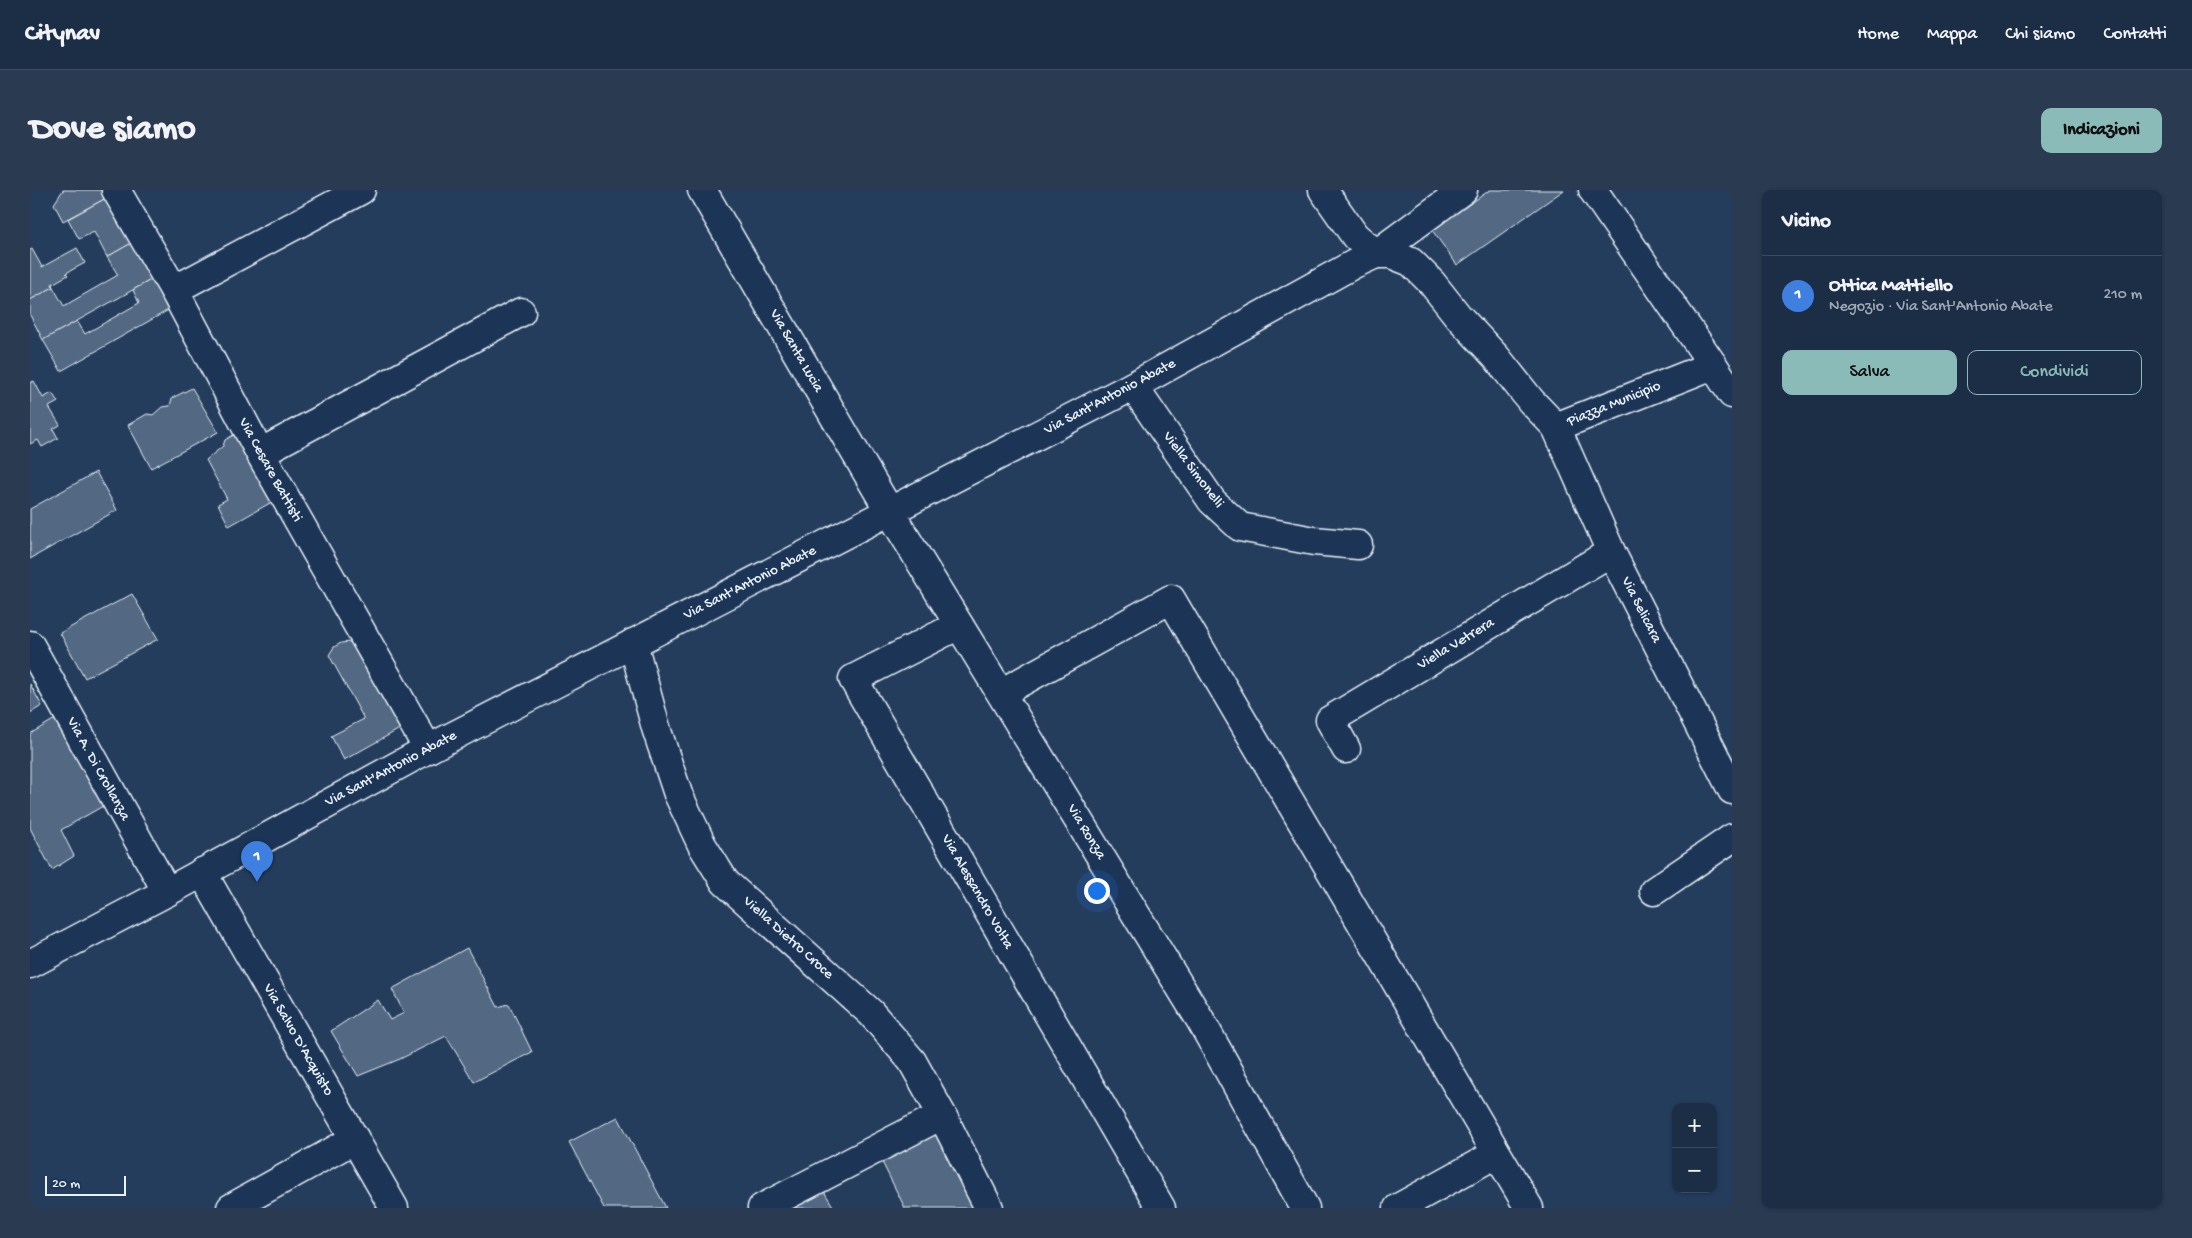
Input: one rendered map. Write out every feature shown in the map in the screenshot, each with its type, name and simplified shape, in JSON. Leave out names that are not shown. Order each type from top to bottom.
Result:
[{"type":"street","name":"Via Cesare Battisti","points":[[116,190],[174,290],[260,453],[428,749]]},
{"type":"street","points":[[174,290],[361,190]]},
{"type":"street","name":"Via Santa Lucia","points":[[702,190],[890,512]]},
{"type":"street","points":[[1323,190],[1355,236],[1376,254]]},
{"type":"street","name":"Via Sant'Antonio Abate","points":[[30,964],[167,892],[428,749],[1132,386],[1354,264],[1376,254],[1463,190]]},
{"type":"street","points":[[1593,190],[1732,394]]},
{"type":"street","name":"Piazza Municipio","points":[[1376,254],[1391,254],[1411,262],[1432,283],[1458,316],[1497,358],[1531,401],[1556,427],[1713,365]]},
{"type":"street","points":[[260,453],[521,312]]},
{"type":"street","name":"Viella Simonelli","points":[[1132,386],[1212,501],[1240,527],[1314,541],[1358,545]]},
{"type":"street","name":"Via Selicara","points":[[1556,427],[1611,552],[1732,790]]},
{"type":"street","name":"Via Ronza","points":[[890,512],[1201,1021],[1305,1208]]},
{"type":"street","name":"Viella Vetrera","points":[[1346,749],[1330,720],[1611,552]]},
{"type":"street","points":[[1001,693],[1171,599],[1529,1208]]},
{"type":"street","name":"Via Alessandro Volta","points":[[959,624],[853,679],[1161,1208]]},
{"type":"street","name":"Viella Dietro Croce","points":[[634,643],[656,728],[678,794],[702,845],[725,882],[871,1013],[912,1062],[942,1115],[989,1208]]},
{"type":"street","name":"Via A. Di Crollanza","points":[[30,645],[167,892]]},
{"type":"street","points":[[1654,891],[1732,838]]},
{"type":"street","name":"Via Salvo D'Acquisto","points":[[202,872],[394,1208]]},
{"type":"street","points":[[762,1208],[942,1115]]},
{"type":"street","points":[[231,1208],[354,1139]]},
{"type":"street","points":[[1398,1208],[1496,1154]]},
{"type":"building","points":[[63,190],[108,190],[110,196],[63,221],[54,204]]},
{"type":"building","points":[[1490,190],[1564,190],[1457,265],[1432,230]]},
{"type":"building","points":[[110,196],[135,241],[107,257],[94,232],[79,239],[68,219]]},
{"type":"building","points":[[135,241],[156,277],[43,340],[30,315],[30,300],[53,287],[64,306],[118,275],[107,257]]},
{"type":"building","points":[[77,248],[85,263],[66,273],[68,275],[52,284],[53,287],[30,300],[30,250],[32,249],[42,267]]},
{"type":"building","points":[[156,277],[172,308],[61,371],[43,340],[77,321],[85,334],[139,303],[133,290]]},
{"type":"building","points":[[34,381],[43,398],[52,393],[58,402],[49,407],[60,425],[53,429],[58,438],[42,447],[38,440],[30,444],[30,383]]},
{"type":"building","points":[[192,388],[218,432],[151,468],[128,425],[147,414],[153,415],[162,407],[170,406],[172,398]]},
{"type":"building","points":[[242,430],[279,498],[229,526],[218,504],[227,499],[206,460],[223,446],[225,440]]},
{"type":"building","points":[[96,472],[117,510],[30,559],[30,509]]},
{"type":"building","points":[[132,594],[158,639],[85,678],[60,633]]},
{"type":"building","points":[[359,641],[405,726],[344,760],[331,736],[364,719],[329,655],[334,647],[341,643]]},
{"type":"building","points":[[30,684],[42,706],[30,713]]},
{"type":"building","points":[[55,719],[103,806],[61,830],[74,856],[52,870],[30,828],[30,734]]},
{"type":"building","points":[[467,948],[498,1007],[509,1004],[532,1052],[474,1082],[446,1036],[400,1059],[358,1076],[331,1031],[378,1000],[390,1020],[404,1013],[392,989]]},
{"type":"building","points":[[618,1117],[666,1208],[604,1208],[569,1142]]},
{"type":"building","points":[[938,1131],[976,1208],[905,1208],[881,1160]]},
{"type":"building","points":[[822,1188],[834,1208],[786,1208]]},
{"type":"place","name":"Ottica Mattiello","points":[[257,882]]}]
